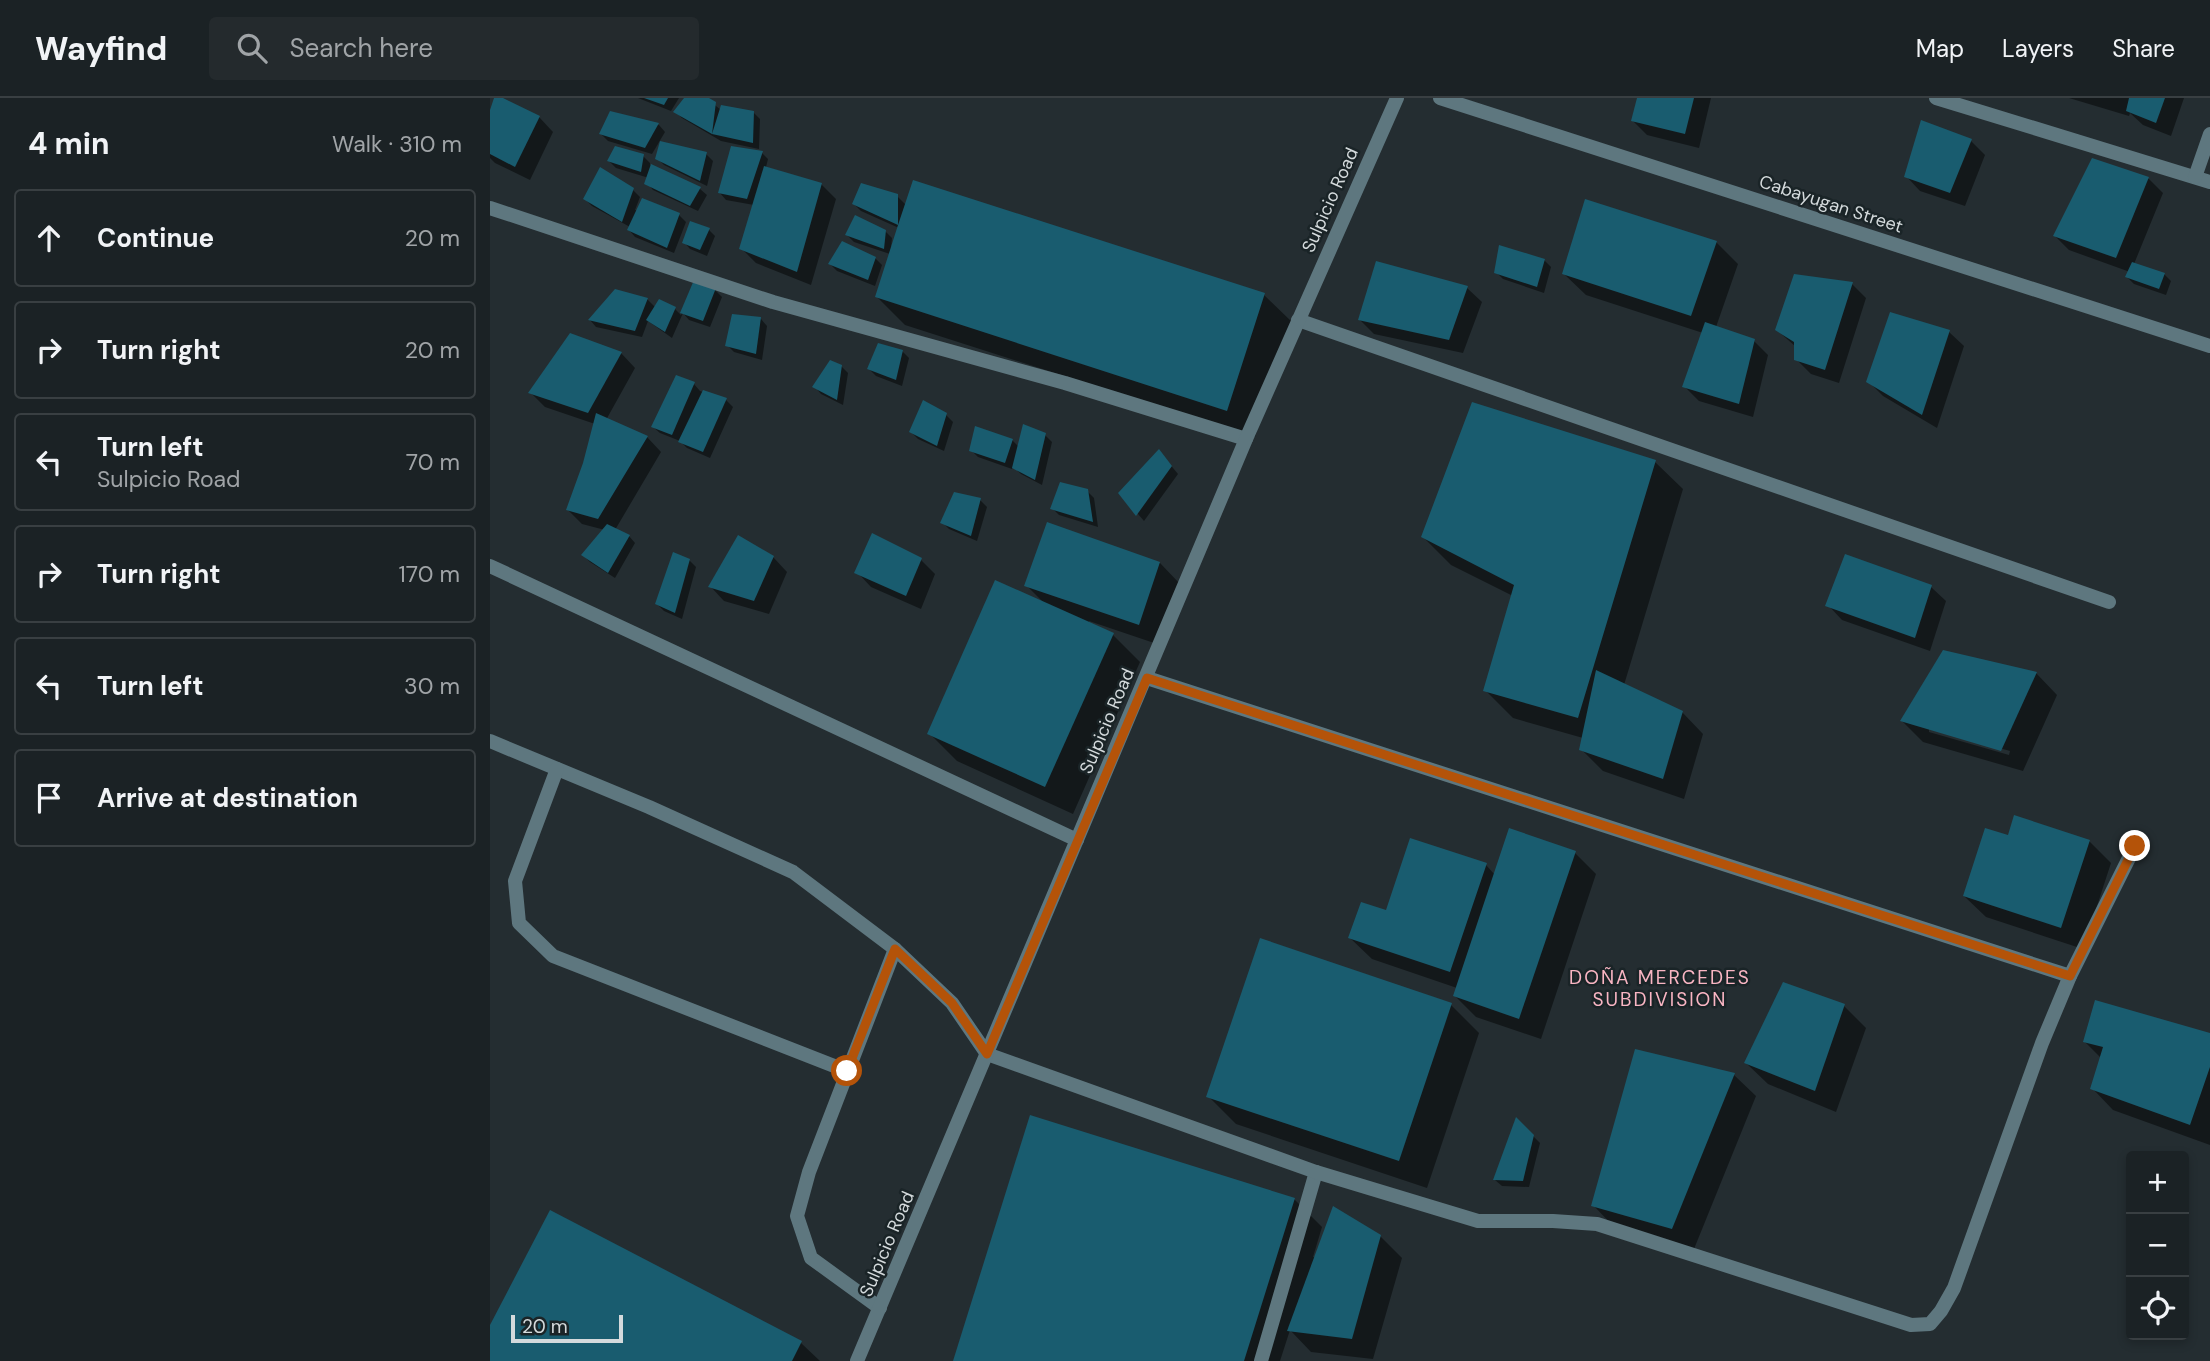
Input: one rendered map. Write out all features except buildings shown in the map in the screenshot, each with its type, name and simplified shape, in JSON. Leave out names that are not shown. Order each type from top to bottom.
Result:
[{"type":"street","name":"Sulpicio Road","points":[[857,1361],[1246,439],[1396,98]]},
{"type":"street","name":"Cabayugan Street","points":[[1440,98],[2210,346]]},
{"type":"street","points":[[1936,98],[2210,182]]},
{"type":"street","points":[[2195,177],[2210,134]]},
{"type":"street","points":[[490,208],[772,302],[1065,383],[1246,439]]},
{"type":"street","points":[[1298,320],[2109,602]]},
{"type":"street","points":[[490,566],[1077,840]]},
{"type":"street","points":[[1147,678],[2070,976]]},
{"type":"street","points":[[490,741],[649,807],[793,872],[895,949],[952,1003],[987,1054],[1316,1172],[1478,1221],[1597,1224],[1911,1325],[1930,1324],[1954,1288],[2042,1043],[2070,976],[2135,846]]},
{"type":"street","points":[[557,769],[515,881],[519,923],[553,956],[847,1071]]},
{"type":"street","points":[[880,1308],[811,1258],[797,1216],[808,1172],[895,949]]},
{"type":"street","points":[[1261,1361],[1316,1172]]},
{"type":"district","name":"DOÑA MERCEDES SUBDIVISION","points":[[1660,988]]},
{"type":"route","points":[[847,1071],[895,949],[952,1003],[987,1054],[1147,678],[2070,976],[2135,846]]}]
